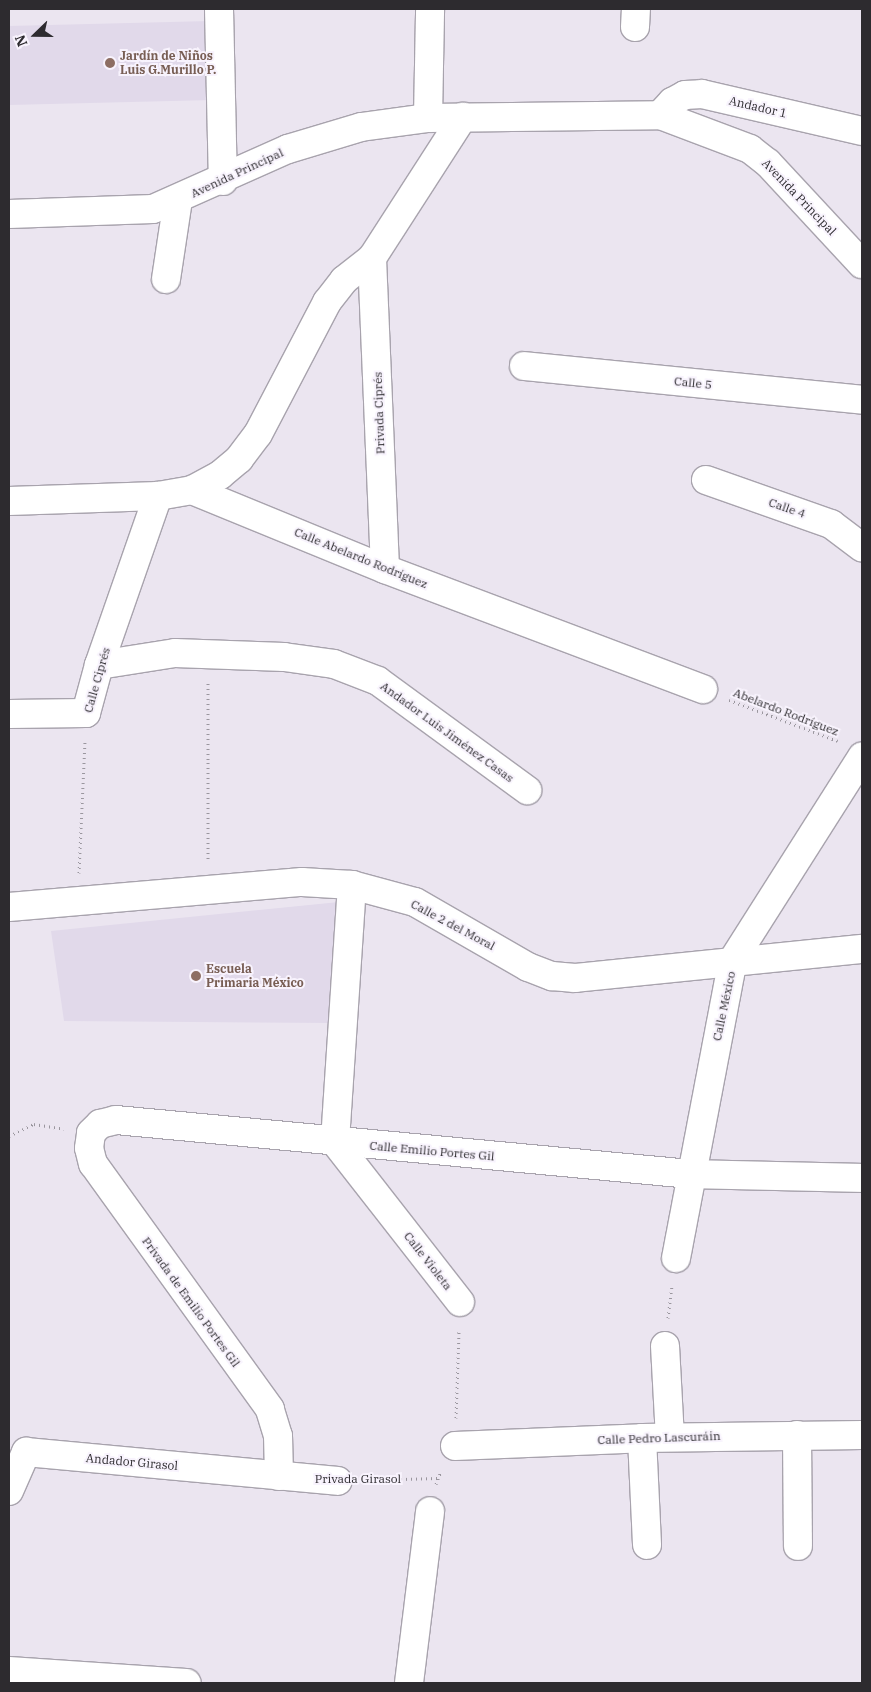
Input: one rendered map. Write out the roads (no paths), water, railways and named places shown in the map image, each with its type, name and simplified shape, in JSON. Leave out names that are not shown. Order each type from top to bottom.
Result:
[{"type":"street","points":[[219,9],[223,181]]},
{"type":"street","points":[[428,118],[430,9]]},
{"type":"street","name":"Andador 1","points":[[660,115],[672,102],[685,95],[702,94],[862,131]]},
{"type":"street","name":"Avenida Principal","points":[[9,214],[126,212],[153,209],[223,181],[324,136],[428,118],[660,115],[750,148],[768,163],[862,264]]},
{"type":"street","points":[[9,501],[158,496],[192,490],[220,475],[249,447],[258,434],[327,302],[344,280],[372,258],[463,117]]},
{"type":"street","points":[[166,279],[178,200]]},
{"type":"street","name":"Privada Ciprés","points":[[372,258],[386,569]]},
{"type":"street","name":"Calle 5","points":[[524,366],[862,400]]},
{"type":"street","name":"Calle 4","points":[[706,480],[831,524],[862,547]]},
{"type":"street","name":"Calle Abelardo Rodríguez","points":[[192,490],[386,569],[703,689]]},
{"type":"street","name":"Calle Ciprés","points":[[9,714],[86,713],[99,665],[158,496]]},
{"type":"street","name":"Andador Luis Jiménez Casas","points":[[99,665],[175,653],[301,659],[334,664],[378,681],[527,790]]},
{"type":"street","name":"Calle México","points":[[676,1258],[690,1174],[733,960],[853,750]]},
{"type":"street","name":"Calle 2 del Moral","points":[[9,907],[302,882],[352,885],[415,902],[528,967],[552,976],[575,978],[862,948]]},
{"type":"street","points":[[334,1142],[352,885]]},
{"type":"street","name":"Calle Emilio Portes Gil","points":[[91,1133],[100,1124],[116,1120],[690,1174],[862,1178]]},
{"type":"street","name":"Privada de Emilio Portes Gil","points":[[91,1133],[89,1148],[102,1181],[270,1409],[278,1436],[279,1476]]},
{"type":"street","name":"Calle Violeta","points":[[334,1142],[460,1302]]},
{"type":"street","points":[[665,1346],[670,1437]]},
{"type":"street","points":[[796,1435],[798,1546]]},
{"type":"street","name":"Calle Pedro Lascuráin","points":[[455,1446],[670,1437],[862,1435]]},
{"type":"street","points":[[642,1438],[647,1545]]},
{"type":"street","name":"Andador Girasol","points":[[9,1491],[26,1452],[279,1476]]},
{"type":"street","name":"Privada Girasol","points":[[279,1476],[338,1481]]},
{"type":"street","points":[[410,1683],[430,1511]]},
{"type":"street","points":[[9,1671],[188,1683]]},
{"type":"place","name":"Jardín de Niños Luis G.Murillo P.","points":[[110,63]]},
{"type":"place","name":"Escuela Primaria México","points":[[196,976]]}]
